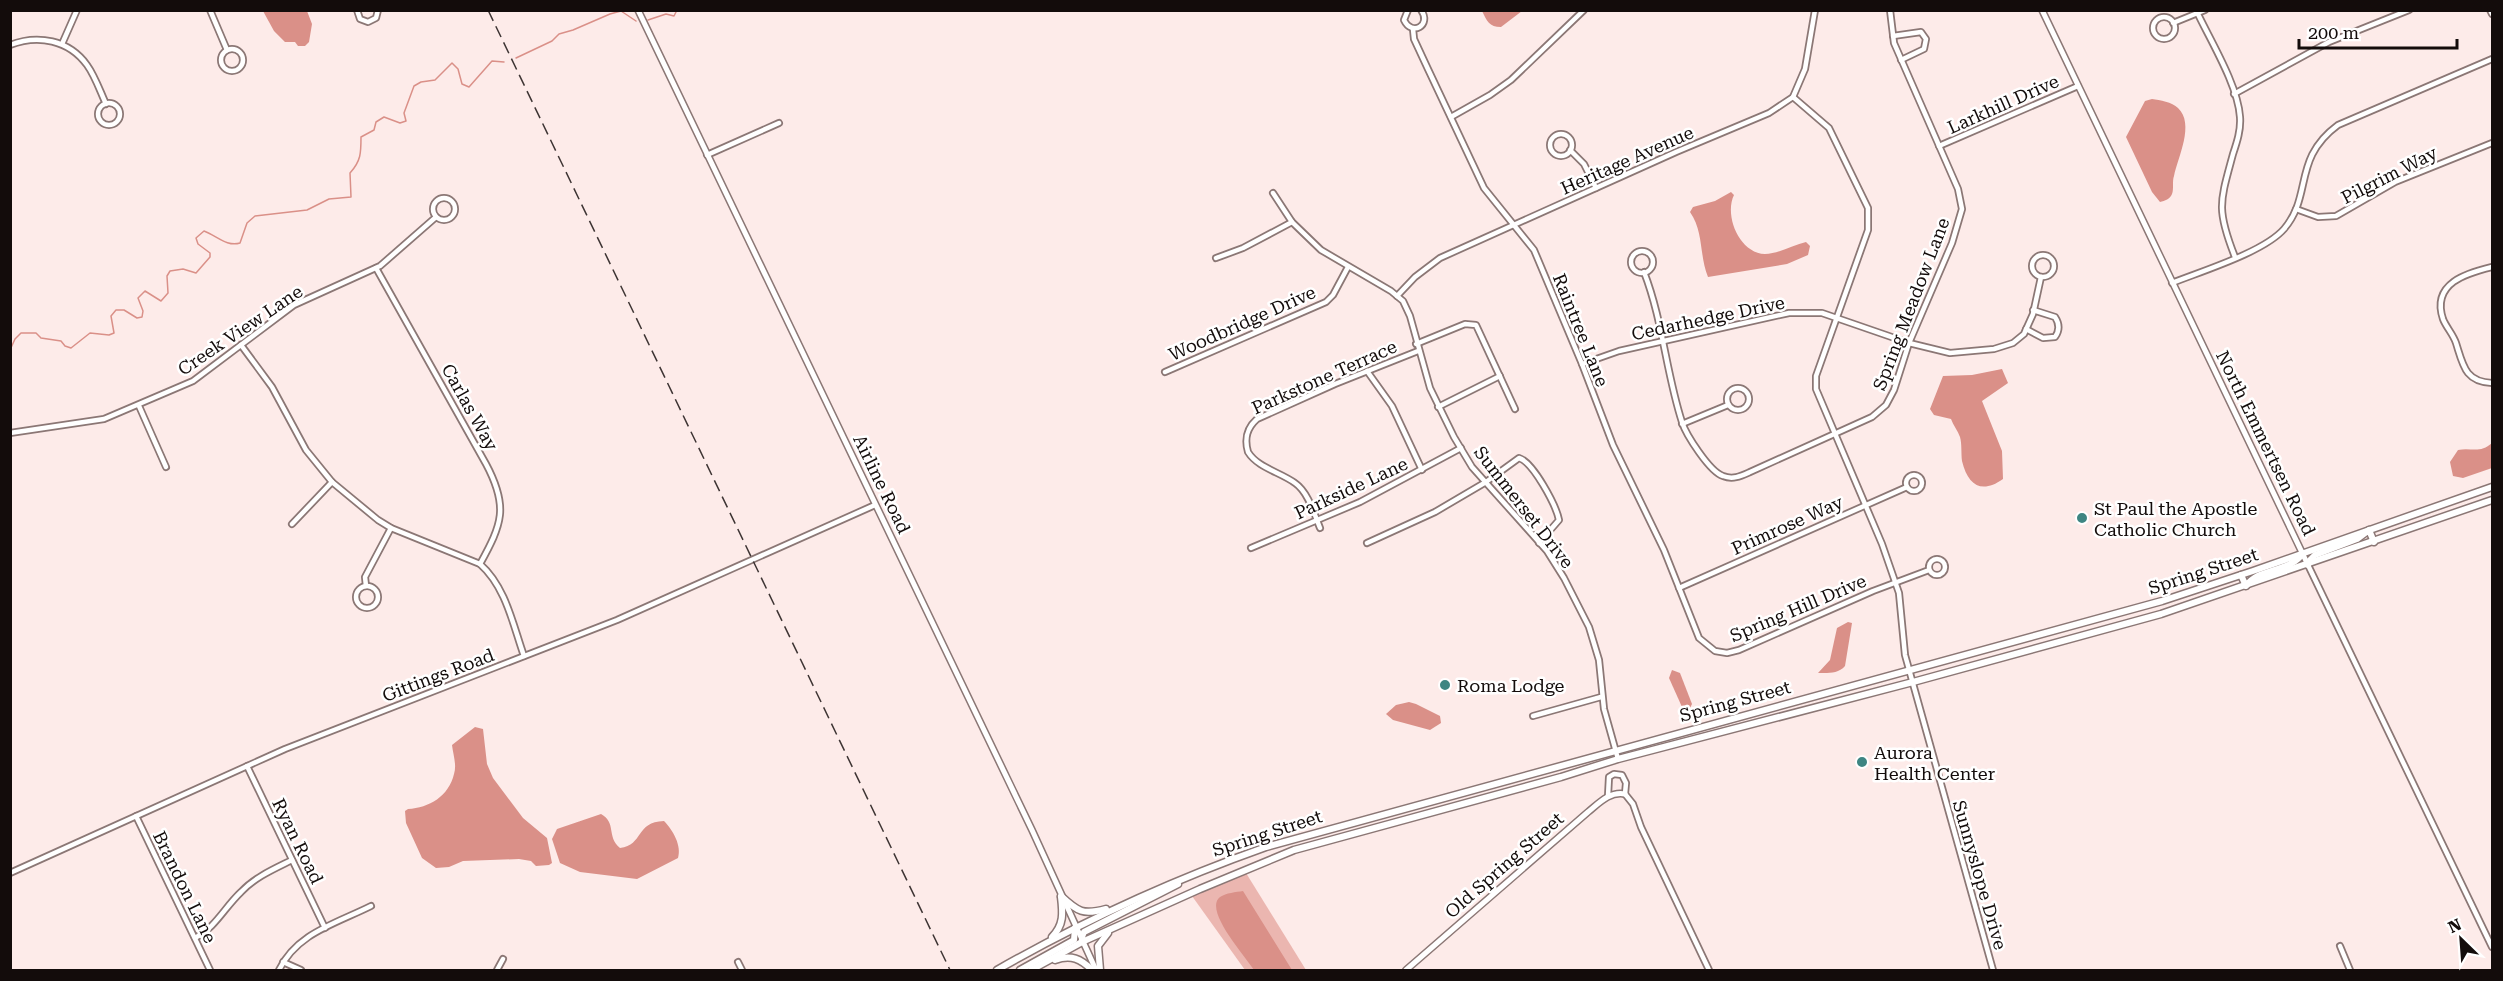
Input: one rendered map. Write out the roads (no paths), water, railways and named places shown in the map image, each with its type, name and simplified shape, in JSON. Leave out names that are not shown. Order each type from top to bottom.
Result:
[{"type":"main road","name":"Spring Street","points":[[997,970],[1124,904],[1203,870],[1311,834],[2098,618],[2241,575],[2493,487]]},
{"type":"main road","name":"Spring Street","points":[[1031,970],[1082,942],[1294,850],[1561,777],[1618,759],[2161,614],[2493,500]]},
{"type":"main road","points":[[2308,565],[2316,555],[2357,540],[2369,530],[2374,542]]},
{"type":"main road","points":[[2246,586],[2251,579],[2297,562],[2303,554]]},
{"type":"main road","points":[[2241,575],[2246,586]]},
{"type":"main road","points":[[2098,618],[2101,630]]},
{"type":"main road","points":[[1990,647],[1993,660]]},
{"type":"main road","points":[[1082,942],[1084,932],[1144,903],[1203,870]]},
{"type":"main road","points":[[1061,896],[1073,908],[1082,912],[1095,912],[1124,904]]},
{"type":"main road","points":[[1043,945],[1060,926],[1063,914],[1061,896]]},
{"type":"main road","points":[[1038,967],[1070,957],[1096,970],[1098,946],[1105,936],[1118,926]]},
{"type":"main road","points":[[1020,970],[1074,940],[1075,928]]},
{"type":"street","points":[[62,44],[77,10]]},
{"type":"street","points":[[210,10],[227,50]]},
{"type":"street","points":[[357,10],[360,19],[368,22],[375,19],[378,10]]},
{"type":"street","name":"Airline Road","points":[[638,10],[1096,970]]},
{"type":"street","name":"Raintree Lane","points":[[1408,10],[1404,20],[1407,26],[1413,29],[1414,39],[1485,188],[1534,250],[1582,364],[1612,445],[1664,550],[1699,638],[1711,649]]},
{"type":"street","points":[[1413,29],[1420,28],[1425,22],[1422,10]]},
{"type":"street","points":[[1451,117],[1511,80],[1584,10]]},
{"type":"street","points":[[1815,10],[1805,69],[1792,97],[1828,128],[1868,208],[1868,230],[1836,318]]},
{"type":"street","name":"Spring Meadow Lane","points":[[1682,424],[1713,470],[1732,478],[1742,476],[1872,417],[1886,405],[1894,390],[1909,343],[1952,243],[1962,209],[1958,189],[1901,60],[1893,36],[1890,10]]},
{"type":"street","name":"North Emmertsen Road","points":[[2042,10],[2493,947]]},
{"type":"street","points":[[2173,23],[2205,10]]},
{"type":"street","points":[[2234,94],[2329,42],[2409,10]]},
{"type":"street","points":[[2196,12],[2234,94],[2239,110],[2240,128],[2223,189],[2221,212],[2224,230],[2235,257]]},
{"type":"street","points":[[2158,18],[2167,18],[2173,23],[2174,32],[2169,37],[2160,38],[2154,33],[2154,24],[2158,18]]},
{"type":"street","points":[[1893,36],[1921,32],[1926,39],[1924,49],[1901,60]]},
{"type":"street","points":[[10,45],[38,39],[62,44],[74,51],[88,66],[106,104]]},
{"type":"street","points":[[232,49],[241,53],[243,62],[239,69],[229,71],[222,65],[222,56],[227,50],[232,49]]},
{"type":"street","points":[[2172,283],[2276,237],[2296,209],[2310,157],[2332,129],[2351,118],[2493,59]]},
{"type":"street","name":"Larkhill Drive","points":[[1939,146],[2078,86]]},
{"type":"street","name":"Heritage Avenue","points":[[1397,296],[1415,276],[1440,258],[1769,113],[1792,97]]},
{"type":"street","points":[[106,104],[114,105],[119,110],[117,121],[111,125],[102,124],[97,116],[100,108],[106,104]]},
{"type":"street","points":[[707,155],[779,123]]},
{"type":"street","points":[[1559,135],[1565,136],[1571,144],[1570,150],[1565,155],[1555,154],[1551,148],[1551,141],[1559,135]]},
{"type":"street","name":"Pilgrim Way","points":[[2296,209],[2318,217],[2336,216],[2395,182],[2493,143]]},
{"type":"street","points":[[1570,150],[1584,164],[1596,188]]},
{"type":"street","points":[[1273,193],[1292,222],[1321,250],[1397,296]]},
{"type":"street","name":"Creek View Lane","points":[[445,199],[451,202],[454,211],[451,217],[442,220],[436,217],[433,210],[438,200],[445,199]]},
{"type":"street","name":"Creek View Lane","points":[[10,433],[93,422],[111,417],[193,381],[294,306],[376,268],[436,217]]},
{"type":"street","points":[[1215,258],[1243,248],[1292,222]]},
{"type":"street","points":[[1638,252],[1645,252],[1652,259],[1652,266],[1644,272],[1637,272],[1631,263],[1633,256],[1638,252]]},
{"type":"street","points":[[2045,256],[2051,260],[2053,266],[2048,276],[2041,277],[2035,274],[2032,264],[2038,257],[2045,256]]},
{"type":"street","name":"Woodbridge Drive","points":[[1165,372],[1326,302],[1334,295],[1348,267]]},
{"type":"street","points":[[2493,267],[2461,276],[2447,288],[2442,300],[2443,318],[2456,343],[2459,360],[2475,379],[2493,383]]},
{"type":"street","name":"Carlas Way","points":[[376,268],[486,464],[501,498],[502,514],[499,528],[480,564]]},
{"type":"street","points":[[1644,272],[1664,341],[1682,424],[1728,405]]},
{"type":"street","points":[[2034,310],[2055,317],[2058,324],[2055,337],[2043,338],[2026,329],[2034,310],[2041,277]]},
{"type":"street","name":"Summerset Drive","points":[[1397,296],[1403,301],[1410,316],[1418,351],[1438,407],[1461,448],[1486,482],[1539,543],[1564,578],[1589,627],[1599,660],[1601,697],[1618,759]]},
{"type":"street","name":"Cedarhedge Drive","points":[[1582,364],[1618,351],[1790,313],[1822,313],[1909,343],[1950,353],[1973,353],[2013,343],[2026,329]]},
{"type":"street","name":"Sunnyslope Drive","points":[[1836,318],[1815,383],[1820,403],[1896,581],[1901,601],[1902,637],[1909,669],[1993,970]]},
{"type":"street","points":[[1416,344],[1465,324],[1476,326],[1515,409]]},
{"type":"street","points":[[242,345],[272,387],[306,450],[332,482],[391,528],[480,564],[498,583],[524,656]]},
{"type":"street","name":"Parkstone Terrace","points":[[1317,521],[1304,493],[1296,484],[1252,459],[1246,446],[1246,433],[1257,419],[1418,351]]},
{"type":"street","points":[[1367,371],[1392,406],[1422,470]]},
{"type":"street","points":[[1438,407],[1500,376]]},
{"type":"street","points":[[1739,389],[1747,395],[1748,402],[1744,408],[1737,410],[1728,405],[1727,398],[1732,390],[1739,389]]},
{"type":"street","points":[[139,406],[166,467]]},
{"type":"street","name":"Parkside Lane","points":[[1251,548],[1317,521],[1422,470],[1461,448]]},
{"type":"street","points":[[1366,543],[1436,512],[1486,482],[1519,458],[1526,460],[1557,511],[1559,520],[1539,543]]},
{"type":"street","points":[[292,525],[332,482]]},
{"type":"street","name":"Primrose Way","points":[[1679,588],[1906,487]]},
{"type":"street","name":"Gittings Road","points":[[10,873],[247,766],[617,620],[875,505]]},
{"type":"street","points":[[1317,521],[1320,528]]},
{"type":"street","points":[[366,586],[365,577],[391,528]]},
{"type":"street","name":"Spring Hill Drive","points":[[1711,649],[1727,653],[1739,650],[1896,581],[1929,570]]},
{"type":"street","points":[[366,586],[376,590],[379,597],[376,604],[370,608],[360,606],[356,599],[359,589],[366,586]]},
{"type":"street","points":[[1533,716],[1601,697]]},
{"type":"street","name":"Ryan Road","points":[[247,766],[325,928]]},
{"type":"street","points":[[1625,794],[1617,793],[1608,796],[1609,777],[1614,774],[1622,775],[1626,783],[1625,794],[1633,804],[1641,827],[1709,970]]},
{"type":"street","name":"Old Spring Street","points":[[1406,970],[1608,796]]},
{"type":"street","name":"Brandon Lane","points":[[136,816],[210,970]]},
{"type":"street","points":[[195,938],[211,928],[250,883],[292,860]]},
{"type":"street","points":[[279,970],[291,950],[302,940],[371,906]]},
{"type":"street","points":[[2340,946],[2350,970]]},
{"type":"street","points":[[497,970],[503,959]]},
{"type":"street","points":[[283,962],[302,970]]},
{"type":"street","points":[[738,962],[742,970]]},
{"type":"waterway","points":[[648,20],[666,14],[674,16],[677,10]]},
{"type":"waterway","points":[[516,58],[552,41],[559,34],[610,14],[621,11],[636,21]]},
{"type":"waterway","points":[[10,350],[21,333],[36,333],[41,338],[61,341],[65,346],[71,348],[90,333],[109,335],[114,333],[111,316],[116,310],[124,310],[137,318],[142,317],[143,311],[138,298],[145,291],[161,301],[168,293],[167,276],[170,271],[183,269],[196,273],[210,257],[210,253],[198,244],[196,238],[204,231],[231,244],[240,243],[247,223],[255,216],[307,210],[329,199],[351,197],[350,173],[360,156],[361,137],[374,130],[376,122],[384,117],[400,123],[406,121],[404,113],[414,86],[421,82],[435,80],[452,63],[458,69],[462,84],[469,87],[492,61],[504,62]]},
{"type":"railway","points":[[488,10],[950,970]]},
{"type":"place","name":"St Paul the Apostle Catholic Church","points":[[2082,518]]},
{"type":"place","name":"Roma Lodge","points":[[1445,685]]},
{"type":"place","name":"Aurora Health Center","points":[[1862,762]]}]
